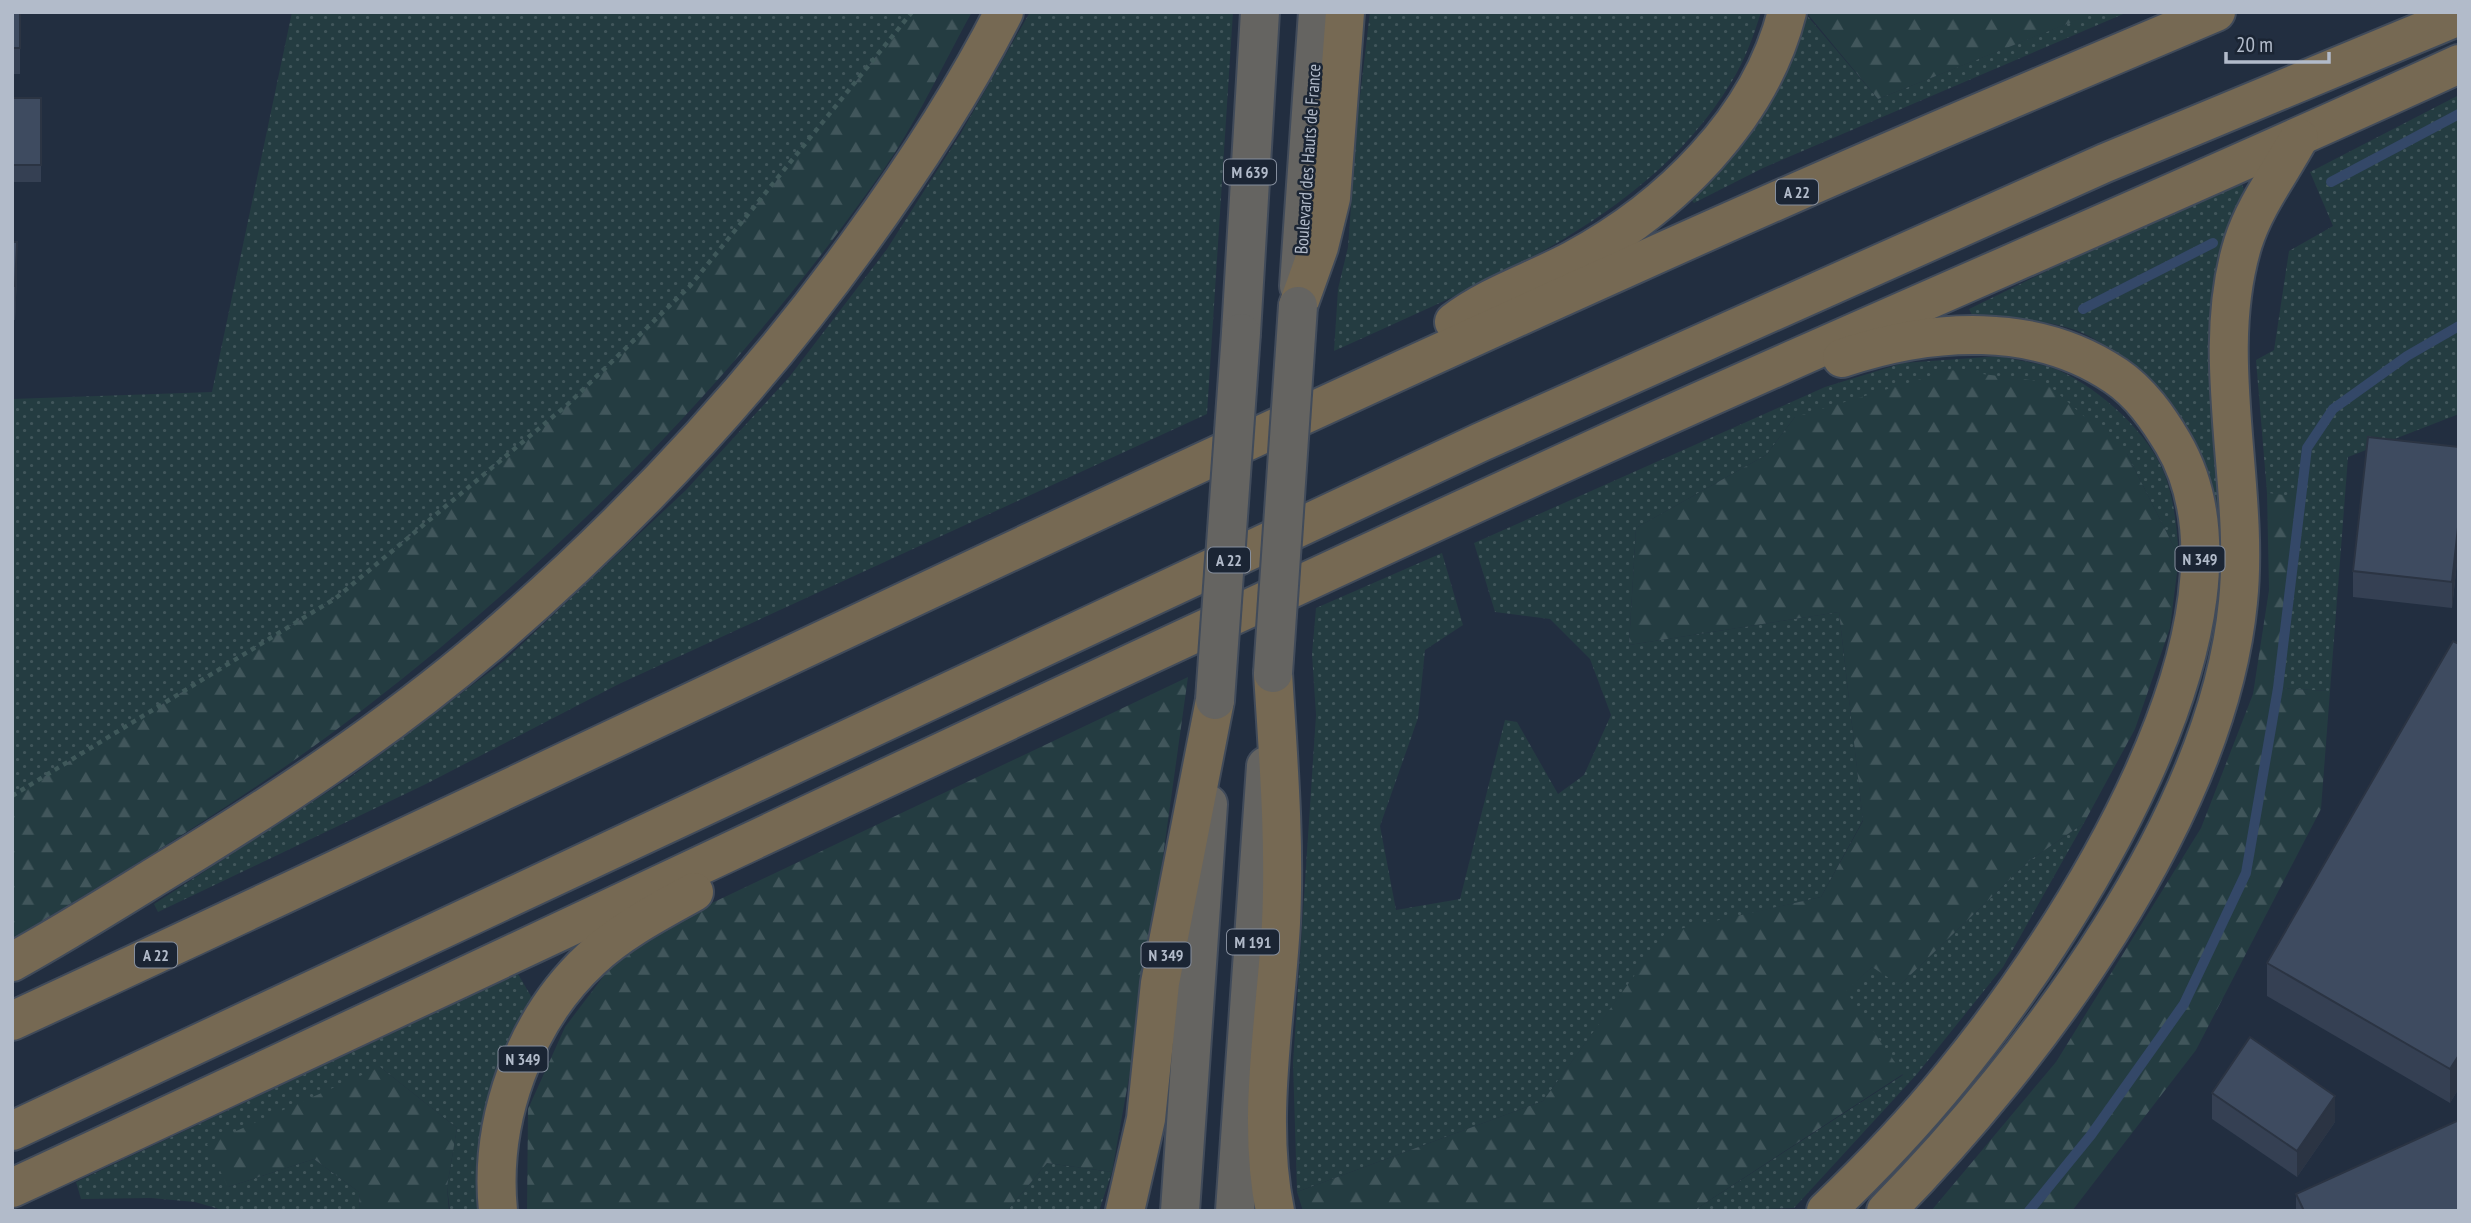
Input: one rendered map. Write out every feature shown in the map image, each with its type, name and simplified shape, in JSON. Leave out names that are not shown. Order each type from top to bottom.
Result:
[{"type":"highway","points":[[12,962],[211,843],[351,750],[487,645],[557,583],[692,449],[810,309],[909,170],[972,70],[1004,12]]},
{"type":"highway","name":"M 639","points":[[1215,701],[1260,12]]},
{"type":"highway","name":"Boulevard des Hauts de France","points":[[1297,306],[1318,12]]},
{"type":"highway","points":[[1297,306],[1320,247],[1331,198],[1345,12]]},
{"type":"highway","points":[[1381,380],[1457,319],[1591,250],[1669,193],[1713,147],[1748,102],[1774,54],[1787,12]]},
{"type":"highway","name":"A 22","points":[[12,1021],[1381,380],[1906,144],[2216,12]]},
{"type":"highway","name":"A 22","points":[[12,1131],[1481,442],[1977,219],[2459,16]]},
{"type":"highway","points":[[12,1188],[718,855],[1588,452],[1907,307],[2299,138],[2459,64]]},
{"type":"highway","points":[[1886,1211],[1967,1123],[2086,966],[2157,847],[2206,745],[2232,654],[2239,600],[2240,534],[2230,327],[2234,284],[2243,244],[2257,207],[2299,138]]},
{"type":"highway","name":"M 191","points":[[1235,1211],[1297,306]]},
{"type":"highway","name":"N 349","points":[[1588,452],[1675,424],[1879,346],[1931,336],[1986,335],[2029,340],[2067,350],[2095,362],[2117,376],[2156,415],[2186,470],[2196,502],[2200,541],[2200,586],[2191,639],[2171,707],[2142,774],[2108,843],[2060,924],[2005,1006],[1952,1076],[1826,1211]]},
{"type":"highway","points":[[1273,673],[1282,864],[1269,1103],[1269,1156],[1275,1211]]},
{"type":"highway","name":"N 349","points":[[498,1211],[496,1185],[499,1149],[506,1104],[520,1065],[561,993],[590,960],[616,938],[656,913],[1071,692]]},
{"type":"highway","points":[[1180,1211],[1215,701]]},
{"type":"highway","name":"N 349","points":[[1125,1211],[1146,1119],[1160,983],[1215,701]]},
{"type":"path","points":[[12,796],[336,598],[567,405],[690,286],[912,12]]},
{"type":"green space","points":[[292,12],[912,12],[690,286],[567,405],[336,598],[12,796],[12,399],[212,392]]},
{"type":"green space","points":[[912,12],[972,12],[918,114],[882,172],[769,320],[644,460],[509,589],[438,650],[323,740],[147,857],[12,939],[12,796],[336,598],[567,405],[690,286]]},
{"type":"green space","points":[[1030,12],[1233,12],[1207,414],[619,684],[426,784],[158,912],[154,904],[351,777],[504,661],[686,490],[790,376],[887,249],[961,133]]},
{"type":"green space","points":[[1370,12],[1761,12],[1749,47],[1732,81],[1696,131],[1654,174],[1606,211],[1500,274],[1334,351],[1338,289],[1348,247],[1357,121]]},
{"type":"green space","points":[[1804,12],[1878,99],[2086,16],[2087,12],[2128,12],[1763,168],[1694,203],[1688,196],[1747,138],[1784,79]]},
{"type":"green space","points":[[1806,12],[2087,12],[2087,16],[1878,99]]},
{"type":"green space","points":[[2459,95],[2459,414],[2348,457],[2330,691],[2278,688],[2300,498],[2267,493],[2256,360],[2274,350],[2289,251],[2333,226],[2310,172]]},
{"type":"green space","points":[[2234,180],[2240,181],[2244,189],[2229,228],[2223,513],[2219,513],[2198,449],[2180,415],[2153,385],[2120,356],[2072,329],[2036,321],[1977,317],[1972,315],[1969,309]]},
{"type":"green space","points":[[2000,356],[2058,370],[2074,378],[2106,400],[2136,429],[2159,461],[2166,478],[2174,507],[2179,557],[2127,454],[1795,417],[1766,455],[1636,528],[1629,645],[1839,612],[1863,820],[1821,897],[1666,933],[1543,1101],[1297,1192],[1293,1063],[1316,715],[1312,654],[1316,608],[1442,553],[1463,625],[1425,650],[1418,718],[1380,826],[1396,910],[1460,899],[1505,720],[1517,722],[1558,794],[1584,775],[1611,715],[1590,659],[1550,619],[1495,612],[1474,543],[1825,387],[1903,363]]},
{"type":"green space","points":[[1951,370],[2045,382],[2127,454],[2179,557],[2170,628],[2135,729],[2084,823],[2030,860],[1900,985],[1872,967],[1846,991],[1903,1074],[1693,1211],[1303,1211],[1297,1192],[1543,1101],[1666,932],[1821,897],[1863,821],[1839,612],[1629,645],[1636,528],[1766,455],[1795,417]]},
{"type":"green space","points":[[2267,493],[2300,497],[2278,688],[2330,691],[2321,809],[2196,1050],[2072,1211],[1931,1211],[2056,1062],[2201,828],[2253,694],[2269,590]]},
{"type":"green space","points":[[1188,677],[1143,1000],[1112,1172],[1047,1163],[1007,1211],[527,1211],[528,1109],[565,1027],[612,965],[672,922]]},
{"type":"green space","points":[[2084,823],[2003,967],[1917,1074],[1794,1208],[1693,1211],[1903,1075],[1845,991],[1872,967],[1901,984],[2030,860]]},
{"type":"green space","points":[[518,974],[535,1003],[486,1211],[450,1211],[447,1187],[457,1128],[380,1067],[228,1187],[314,1159],[359,1192],[360,1211],[226,1211],[195,1202],[151,1198],[81,1199],[76,1182]]},
{"type":"green space","points":[[380,1067],[457,1128],[447,1187],[449,1211],[360,1211],[359,1192],[314,1159],[228,1187],[207,1144]]},
{"type":"green space","points":[[1047,1163],[1112,1172],[1099,1211],[1007,1211]]},
{"type":"building","points":[[12,12],[20,12],[20,48],[12,48]]},
{"type":"building","points":[[12,98],[41,98],[41,165],[12,165]]},
{"type":"building","points":[[12,242],[17,242],[15,286],[12,286]]},
{"type":"building","points":[[2368,437],[2459,447],[2459,518],[2452,582],[2353,571]]},
{"type":"building","points":[[2453,641],[2459,644],[2459,1055],[2450,1069],[2267,963]]},
{"type":"building","points":[[2250,1037],[2335,1096],[2297,1151],[2212,1093]]},
{"type":"building","points":[[2459,1120],[2459,1211],[2304,1211],[2296,1194]]},
{"type":"waterway","points":[[2331,182],[2459,114]]},
{"type":"waterway","points":[[2083,309],[2213,243]]},
{"type":"waterway","points":[[2029,1211],[2091,1135],[2184,1004],[2246,873],[2278,688],[2307,448],[2333,409],[2407,356],[2459,326]]}]
